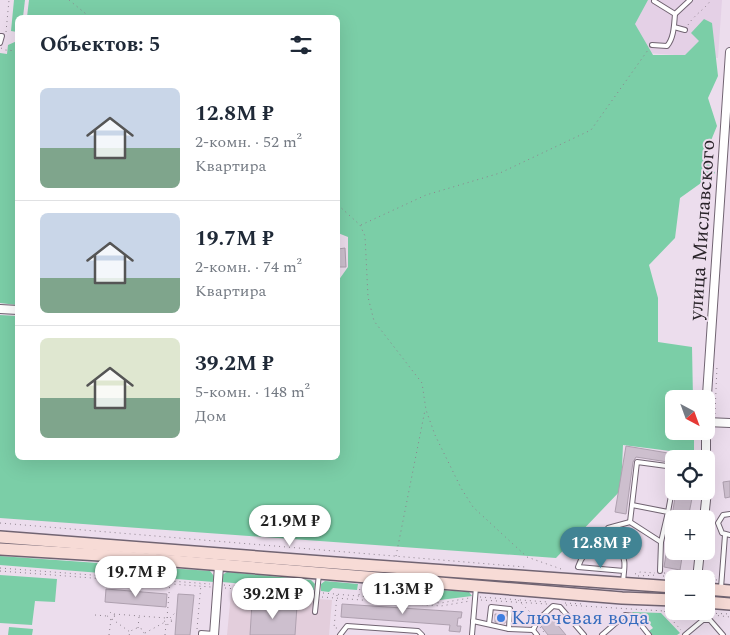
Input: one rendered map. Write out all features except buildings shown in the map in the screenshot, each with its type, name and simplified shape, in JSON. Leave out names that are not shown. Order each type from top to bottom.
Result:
[{"type":"street","name":"улица Миславского","points":[[708,390],[728,119],[730,52]]},
{"type":"street","points":[[0,309],[15,310]]},
{"type":"street","points":[[715,422],[730,423]]},
{"type":"street","points":[[0,537],[362,566],[624,576],[665,585]]},
{"type":"street","points":[[0,549],[319,574],[476,594],[665,600]]},
{"type":"street","points":[[214,635],[219,566]]},
{"type":"street","points":[[622,598],[624,576]]},
{"type":"street","points":[[715,608],[730,604]]},
{"type":"lane","points":[[652,44],[667,46],[670,43],[675,14],[690,0]]},
{"type":"lane","points":[[654,1],[675,14]]},
{"type":"lane","points":[[674,27],[685,30]]},
{"type":"lane","points":[[0,36],[2,36],[0,45]]},
{"type":"lane","points":[[630,522],[638,462],[665,466]]},
{"type":"lane","points":[[632,505],[665,511]]},
{"type":"lane","points":[[730,514],[723,515],[718,524],[719,530],[725,535],[730,535]]},
{"type":"lane","points":[[602,547],[608,528],[630,522],[661,542]]},
{"type":"lane","points":[[660,571],[661,542],[665,525]]},
{"type":"lane","points":[[725,535],[722,578],[726,591]]},
{"type":"lane","points":[[595,547],[620,549],[626,559],[624,576],[578,567],[583,554],[595,547]]},
{"type":"lane","points":[[316,612],[319,574]]},
{"type":"lane","points":[[472,635],[476,594]]},
{"type":"lane","points":[[533,630],[537,621],[553,606],[560,606],[584,635]]},
{"type":"lane","points":[[489,624],[491,607],[510,609],[509,629]]},
{"type":"lane","points":[[602,635],[625,615],[634,616],[649,635]]},
{"type":"lane","points":[[685,635],[696,620]]},
{"type":"lane","points":[[710,620],[723,635]]},
{"type":"lane","points":[[473,621],[509,629],[533,630],[537,635]]},
{"type":"lane","points":[[340,635],[347,626],[418,631],[422,635]]},
{"type":"lane","points":[[199,635],[214,635]]},
{"type":"path","points":[[6,34],[9,0]]},
{"type":"path","points":[[69,0],[87,15]]},
{"type":"path","points":[[685,30],[692,18],[706,7],[711,0]]},
{"type":"path","points":[[360,225],[426,195],[500,173],[591,130],[652,44]]},
{"type":"path","points":[[0,45],[5,50],[15,51]]},
{"type":"path","points":[[340,207],[360,225],[365,236],[368,297],[374,321],[422,383],[426,410],[434,435],[460,488],[473,506],[527,558],[565,570],[555,569]]},
{"type":"path","points":[[396,556],[426,410]]},
{"type":"path","points":[[0,523],[525,567]]},
{"type":"path","points":[[0,568],[201,583],[217,586]]},
{"type":"path","points":[[0,571],[337,594],[440,603],[476,594],[518,600],[555,602]]},
{"type":"path","points":[[624,576],[632,576],[640,572],[665,574]]},
{"type":"path","points":[[715,578],[722,578]]},
{"type":"path","points":[[165,635],[170,581]]},
{"type":"path","points":[[199,635],[201,583]]},
{"type":"path","points":[[317,594],[337,598],[441,606],[476,594],[520,602],[548,604]]},
{"type":"path","points":[[337,594],[334,628],[345,629]]},
{"type":"path","points":[[518,600],[537,621],[546,635]]},
{"type":"path","points":[[564,603],[665,609]]},
{"type":"path","points":[[558,604],[664,611]]},
{"type":"path","points":[[661,608],[685,635]]},
{"type":"path","points":[[95,615],[108,616],[110,613],[170,618],[177,611]]},
{"type":"path","points":[[715,613],[730,615]]},
{"type":"path","points":[[109,635],[111,619],[114,618],[114,614]]},
{"type":"path","points":[[108,616],[131,632]]},
{"type":"path","points":[[138,628],[139,616]]},
{"type":"path","points":[[138,628],[145,634],[166,623],[171,623],[170,618]]},
{"type":"path","points":[[130,635],[131,632],[138,628]]},
{"type":"shaded area","points":[[608,0],[722,0],[718,58],[604,50]]},
{"type":"shaded area","points":[[231,593],[332,600],[329,635],[227,635]]},
{"type":"green space","points":[[14,0],[25,0],[23,15],[15,15],[15,32],[11,31]]},
{"type":"green space","points":[[29,0],[648,0],[635,24],[653,55],[685,55],[699,41],[691,33],[704,19],[712,23],[718,76],[708,98],[717,126],[705,155],[715,173],[680,198],[675,238],[649,265],[658,298],[658,342],[692,347],[693,390],[665,390],[665,440],[694,440],[694,450],[665,450],[623,445],[621,490],[556,558],[0,518],[0,315],[15,316],[15,460],[340,460],[340,278],[348,267],[348,237],[340,234],[340,15],[27,15]]},
{"type":"green space","points":[[15,42],[15,305],[0,303],[0,53],[7,54],[8,45]]},
{"type":"green space","points":[[0,556],[210,571],[214,576],[214,582],[0,565]]},
{"type":"green space","points":[[227,572],[311,580],[315,584],[314,590],[222,582],[222,575]]},
{"type":"green space","points":[[0,575],[57,579],[55,602],[35,601],[32,625],[0,623]]},
{"type":"green space","points":[[325,581],[358,584],[357,590],[333,588],[329,592],[321,591],[321,584]]},
{"type":"green space","points":[[421,591],[469,592],[472,596],[440,600],[421,599]]},
{"type":"green space","points":[[632,612],[661,613],[665,620],[668,620],[680,633],[677,635],[652,635],[649,631],[653,628],[643,616],[639,619]]},
{"type":"green space","points":[[9,627],[33,629],[32,635],[8,635]]},
{"type":"place","name":"Ключевая вода","points":[[501,618]]}]
